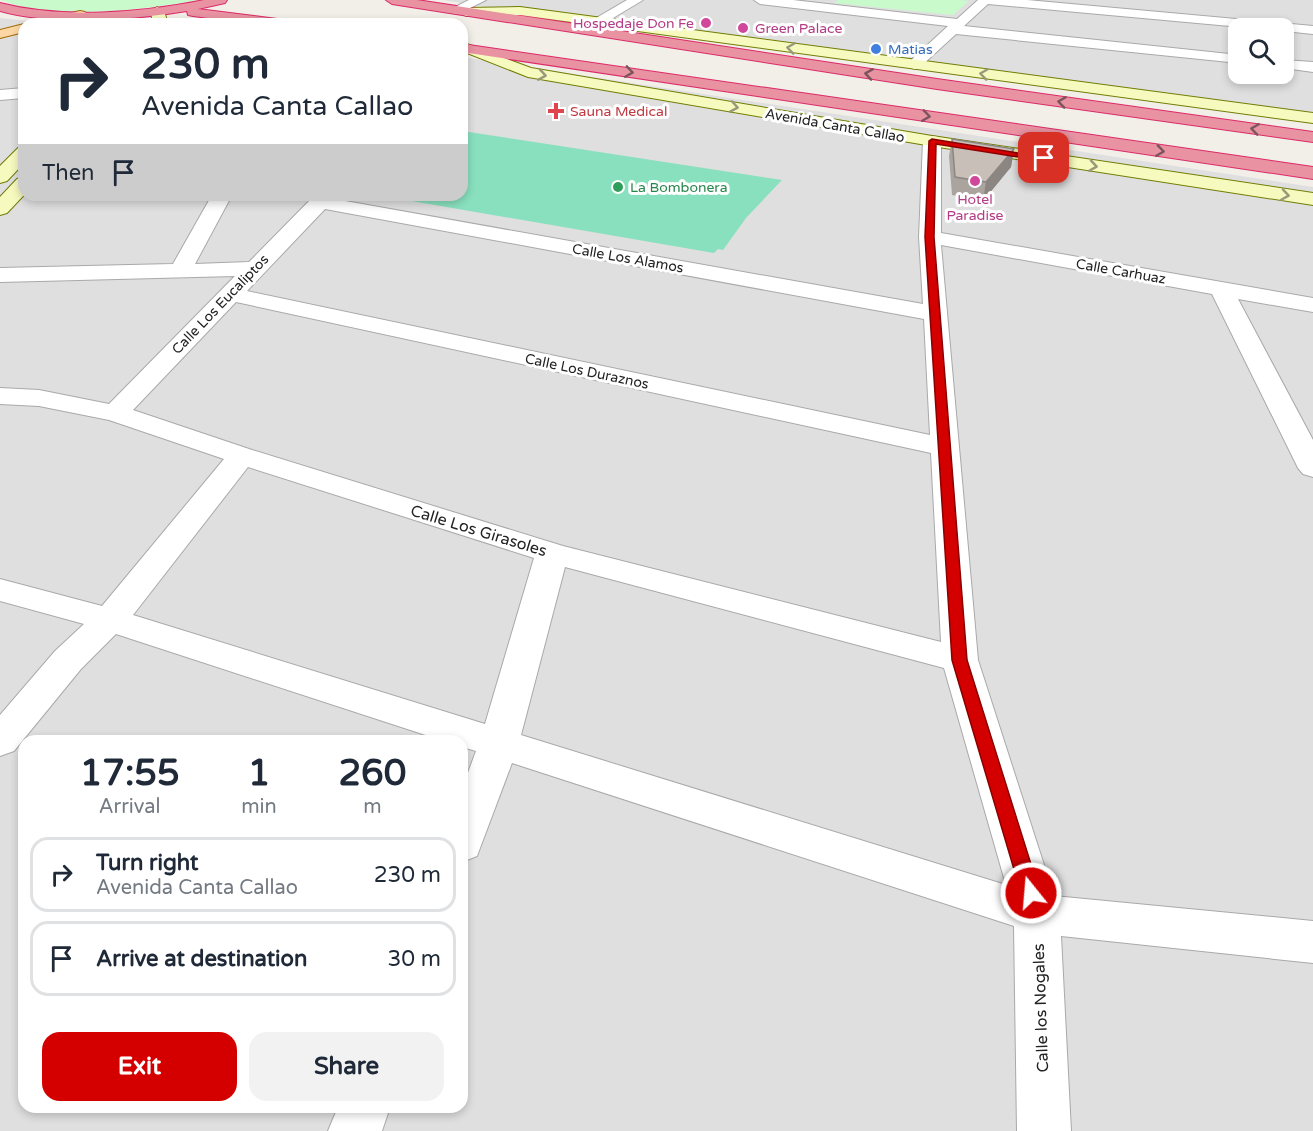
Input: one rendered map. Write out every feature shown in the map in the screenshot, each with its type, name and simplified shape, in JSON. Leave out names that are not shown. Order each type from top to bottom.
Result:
[{"type":"highway","points":[[142,18],[221,0]]},
{"type":"highway","points":[[392,0],[937,84],[1313,137]]},
{"type":"highway","points":[[0,7],[37,14],[122,18]]},
{"type":"highway","points":[[161,15],[214,14],[242,18]]},
{"type":"highway","name":"Avenida Canta Callao","points":[[468,51],[1313,173]]},
{"type":"main road","points":[[460,11],[519,11],[1313,118]]},
{"type":"main road","points":[[67,18],[80,15]]},
{"type":"main road","points":[[0,34],[18,30]]},
{"type":"main road","name":"Avenida Canta Callao","points":[[468,51],[528,72],[932,141],[1313,199]]},
{"type":"main road","points":[[3,169],[18,157]]},
{"type":"main road","points":[[0,209],[18,190]]},
{"type":"street","points":[[460,11],[480,0]]},
{"type":"street","points":[[598,21],[638,0]]},
{"type":"street","points":[[760,0],[955,26],[1228,58]]},
{"type":"street","points":[[914,65],[984,0],[1313,28]]},
{"type":"street","points":[[1034,0],[1313,28]]},
{"type":"street","points":[[1294,65],[1313,67]]},
{"type":"street","points":[[0,95],[18,94]]},
{"type":"street","name":"Calle los Nogales","points":[[932,141],[930,237],[960,660],[1037,914],[1044,1131]]},
{"type":"street","points":[[180,271],[219,201]]},
{"type":"street","name":"Calle Los Eucaliptos","points":[[115,413],[321,201]]},
{"type":"street","name":"Calle Los Alamos","points":[[334,201],[936,314]]},
{"type":"street","name":"Calle Carhuaz","points":[[930,237],[1313,305]]},
{"type":"street","points":[[0,275],[253,269]]},
{"type":"street","points":[[1221,289],[1306,441],[1313,468]]},
{"type":"street","name":"Calle Los Duraznos","points":[[229,294],[945,447]]},
{"type":"street","name":"Calle Los Girasoles","points":[[0,396],[39,398],[115,413],[242,456],[552,553],[960,660]]},
{"type":"street","points":[[0,741],[68,660],[110,620],[242,456]]},
{"type":"street","points":[[468,828],[500,744],[552,553]]},
{"type":"street","points":[[0,590],[110,620],[1037,914],[1313,942]]},
{"type":"street","points":[[355,1131],[362,1113]]},
{"type":"shaded area","points":[[443,0],[1313,0],[1313,123],[550,18]]},
{"type":"shaded area","points":[[0,18],[18,20],[18,201],[468,201],[468,58],[1313,187],[1313,1131],[0,1131]]},
{"type":"green space","points":[[1,0],[200,0],[127,10],[72,12],[22,7]]},
{"type":"green space","points":[[838,0],[969,1],[953,15],[834,3]]},
{"type":"green space","name":"La Bombonera","points":[[468,132],[782,180],[746,218],[723,250],[718,249],[714,253],[412,201],[468,201]]},
{"type":"building","points":[[952,139],[1014,149],[986,182],[955,177]]},
{"type":"place","name":"Hospedaje Don Fe","points":[[706,23]]},
{"type":"place","name":"Green Palace","points":[[743,28]]},
{"type":"place","name":"Matias","points":[[876,49]]},
{"type":"place","name":"Sauna Medical","points":[[556,111]]},
{"type":"place","name":"Hotel Paradise","points":[[975,181]]},
{"type":"place","name":"La Bombonera","points":[[618,187]]},
{"type":"route","points":[[1031,893],[960,660],[930,237],[932,141],[1044,158]]}]
